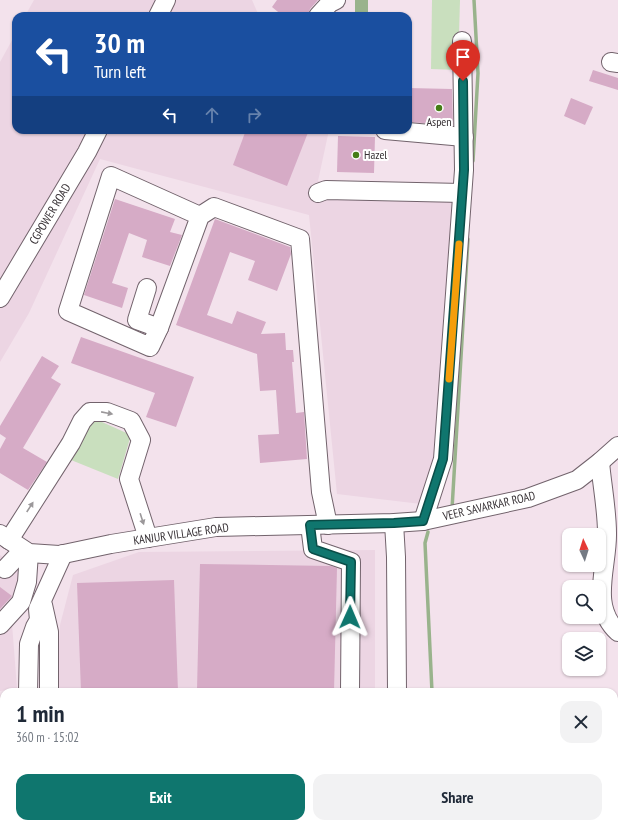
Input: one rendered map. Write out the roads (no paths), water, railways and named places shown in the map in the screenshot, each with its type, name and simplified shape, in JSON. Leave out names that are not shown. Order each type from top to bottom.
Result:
[{"type":"street","points":[[160,12],[166,0]]},
{"type":"street","points":[[322,12],[330,3],[336,0]]},
{"type":"street","points":[[423,521],[443,459],[464,170],[462,41]]},
{"type":"street","points":[[412,132],[464,137]]},
{"type":"street","name":"CGPOWER ROAD","points":[[0,298],[87,152],[96,134]]},
{"type":"street","points":[[200,216],[111,176],[68,311],[150,347],[159,328],[200,216],[214,208],[300,239],[321,492],[328,524]]},
{"type":"street","points":[[318,193],[326,190],[462,193]]},
{"type":"street","points":[[147,288],[137,320],[159,328]]},
{"type":"street","points":[[2,566],[16,545],[82,420],[90,412],[107,412],[131,421],[141,440],[129,479],[148,538]]},
{"type":"street","name":"VEER SAVARKAR ROAD","points":[[394,528],[528,498],[577,480],[618,446]]},
{"type":"street","points":[[600,462],[613,532],[601,588],[603,611],[611,626],[618,632]]},
{"type":"street","name":"KANJUR VILLAGE ROAD","points":[[16,545],[63,554],[111,544],[216,527],[328,524],[394,528]]},
{"type":"street","points":[[310,525],[313,549],[351,562],[350,688]]},
{"type":"street","points":[[394,528],[396,552],[397,688]]},
{"type":"street","points":[[0,625],[21,602],[27,582],[16,545]]},
{"type":"street","points":[[28,688],[29,644],[39,620],[40,605],[63,554]]},
{"type":"street","points":[[19,688],[20,637],[22,627],[30,612],[40,605]]},
{"type":"street","points":[[40,605],[49,632],[49,688]]},
{"type":"waterway","points":[[473,161],[478,73],[474,0]]},
{"type":"waterway","points":[[452,509],[468,239]]},
{"type":"waterway","points":[[428,532],[425,543],[432,688]]},
{"type":"place","name":"Aspen","points":[[439,108]]},
{"type":"place","name":"Hazel","points":[[356,155]]}]
